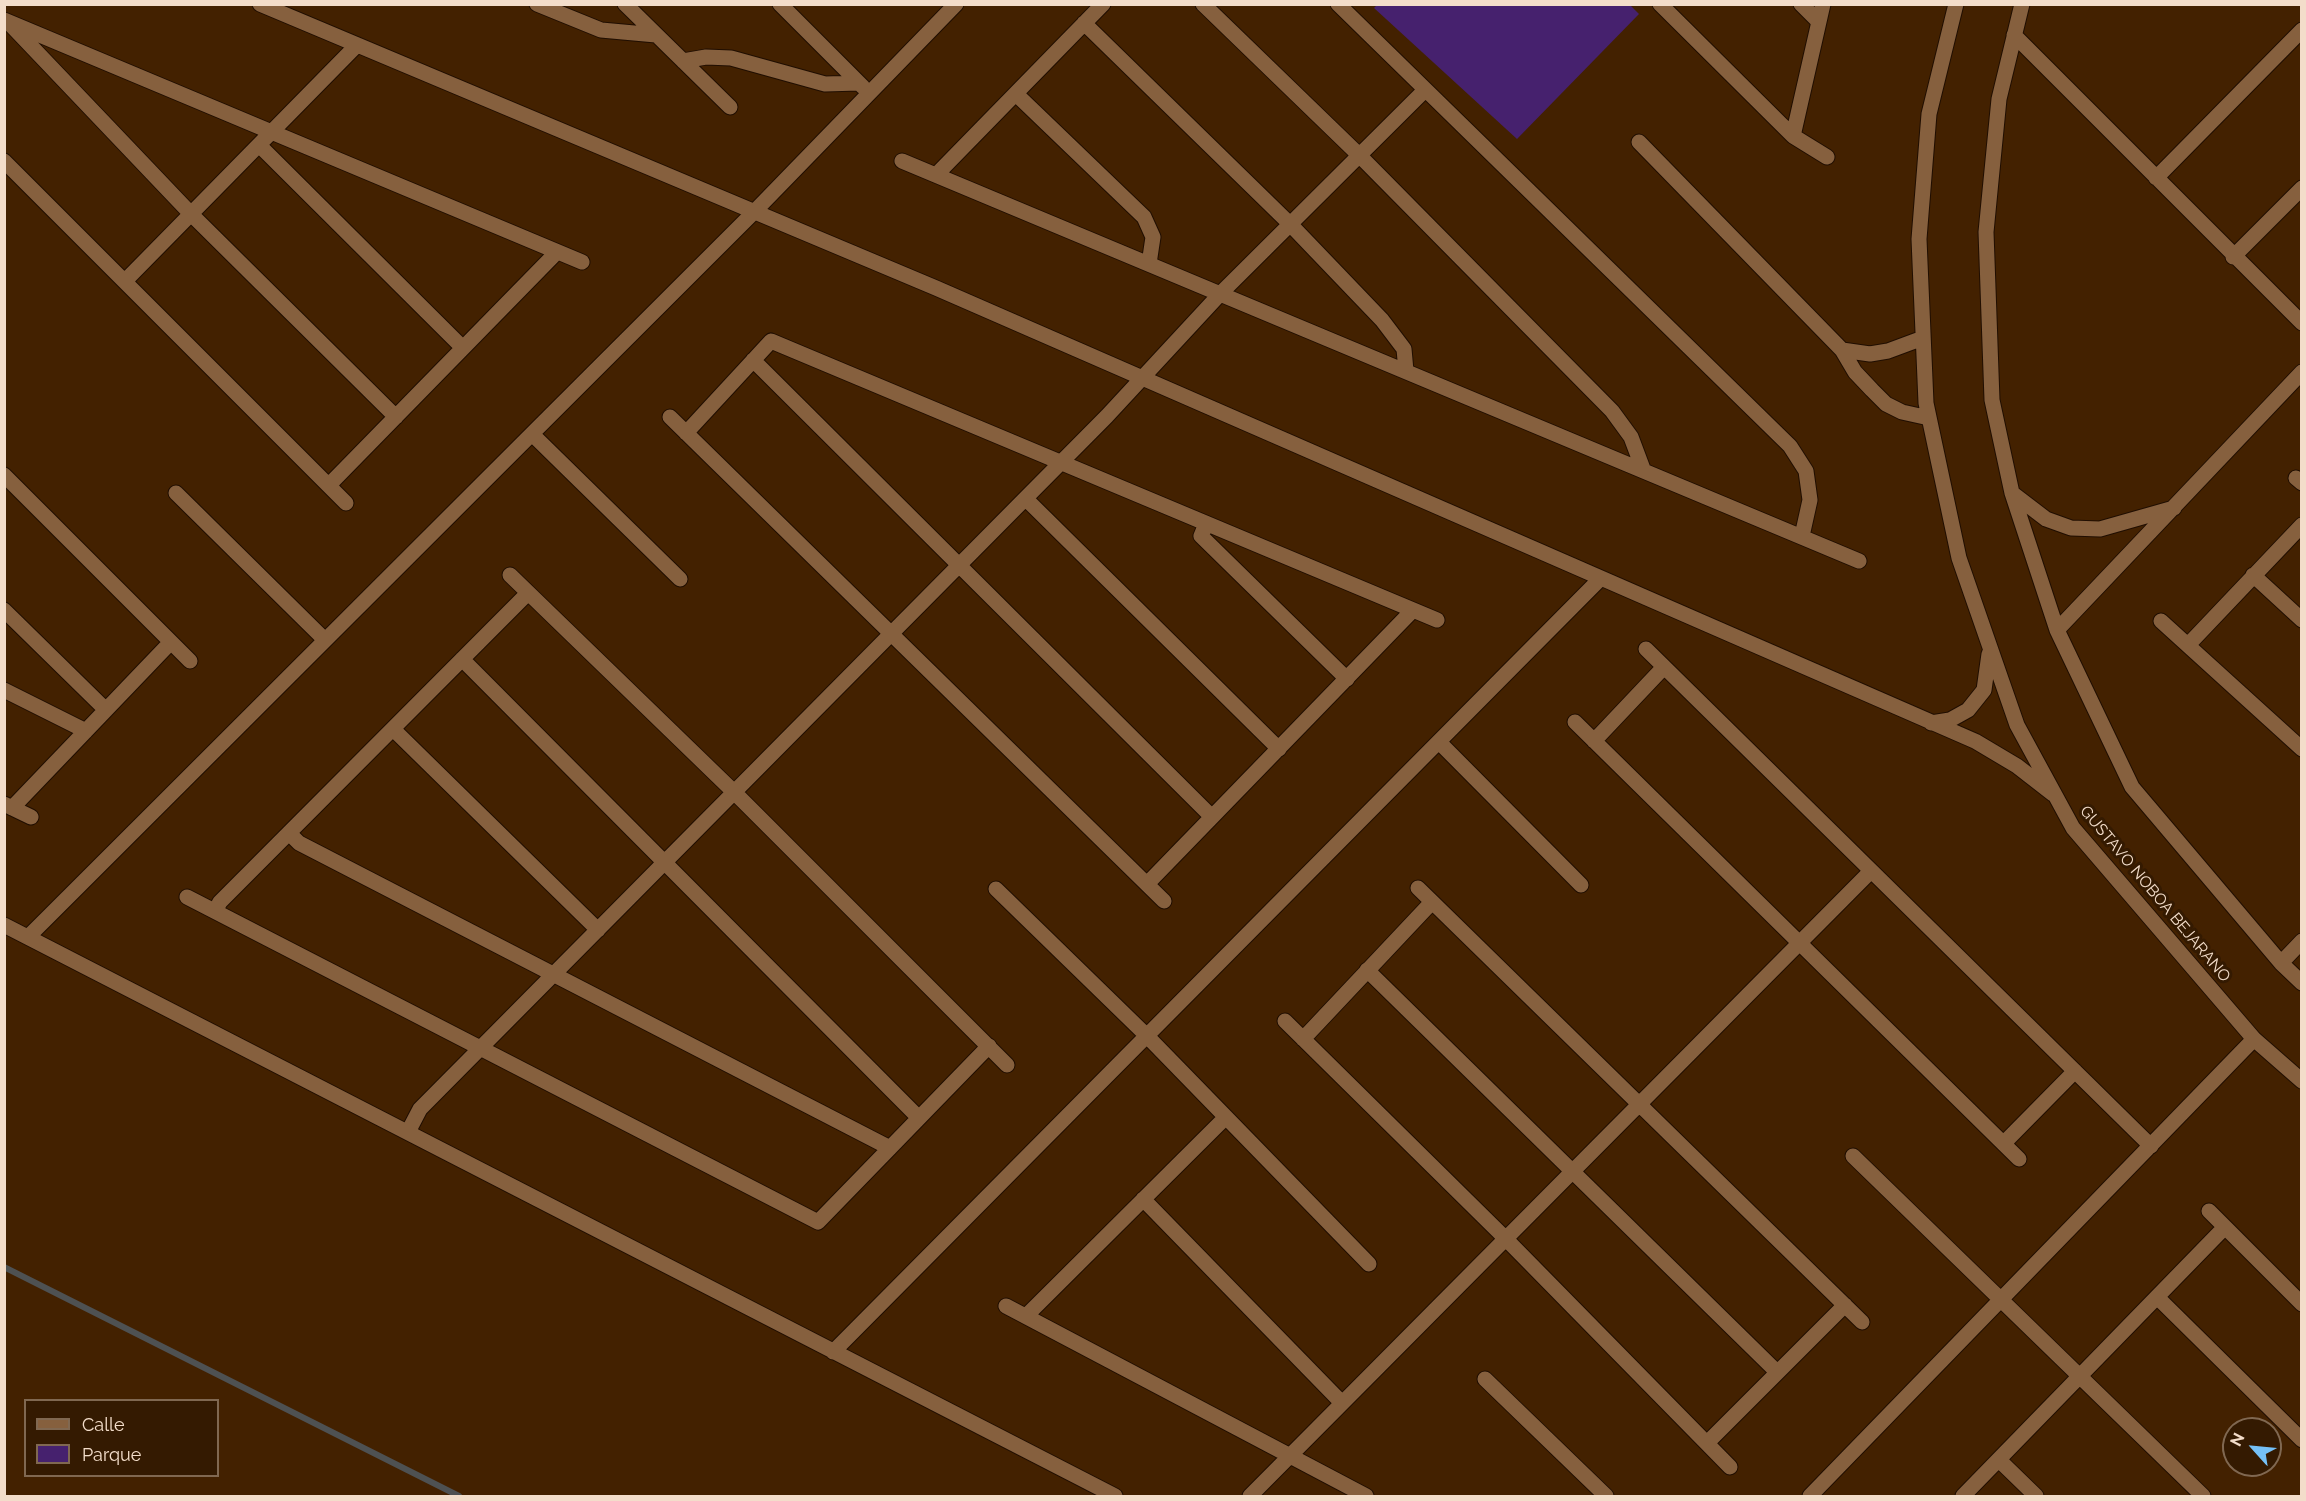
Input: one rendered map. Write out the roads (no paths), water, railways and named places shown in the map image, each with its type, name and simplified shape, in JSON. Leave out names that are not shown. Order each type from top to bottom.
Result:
[{"type":"street","points":[[260,4],[1142,377],[1931,723],[1992,751],[2017,766],[2052,794]]},
{"type":"street","points":[[537,4],[601,30],[656,35]]},
{"type":"street","points":[[625,4],[730,107]]},
{"type":"street","points":[[780,4],[865,88]]},
{"type":"street","points":[[28,937],[754,212],[865,88],[956,4]]},
{"type":"street","points":[[936,175],[1102,4]]},
{"type":"street","points":[[1203,4],[1359,155],[1612,411],[1631,437],[1642,469]]},
{"type":"street","points":[[1338,4],[1790,446],[1806,471],[1810,500],[1802,536]]},
{"type":"street","points":[[1660,4],[1793,136],[1827,157]]},
{"type":"street","points":[[1801,4],[1819,22]]},
{"type":"street","points":[[1793,136],[1823,4]]},
{"type":"street","name":"GUSTAVO NOBOA BEJARANO","points":[[1956,4],[1929,114],[1919,238],[1929,418],[1959,558],[1989,650],[2017,725],[2052,794],[2073,828],[2254,1039],[2301,1081]]},
{"type":"street","points":[[2022,4],[1999,99],[1986,232],[1992,400],[2012,493],[2057,630],[2132,787],[2281,963],[2301,983]]},
{"type":"street","points":[[6,21],[582,262]]},
{"type":"street","points":[[6,21],[190,214],[396,417]]},
{"type":"street","points":[[1084,23],[1290,224],[1382,320],[1404,349],[1406,371]]},
{"type":"street","points":[[2156,178],[2301,30]]},
{"type":"street","points":[[2014,35],[2301,323]]},
{"type":"street","points":[[125,281],[357,45]]},
{"type":"street","points":[[683,61],[706,57],[731,58],[825,84],[865,88]]},
{"type":"street","points":[[408,1132],[420,1109],[1061,464],[1220,294],[1425,90]]},
{"type":"street","points":[[1016,94],[1144,217],[1153,237],[1149,264]]},
{"type":"street","points":[[1639,142],[1842,350],[1855,372],[1887,404],[1902,412],[1929,418]]},
{"type":"street","points":[[259,145],[463,348]]},
{"type":"street","points":[[4,161],[346,502]]},
{"type":"street","points":[[902,161],[1859,561]]},
{"type":"street","points":[[2234,257],[2301,188]]},
{"type":"street","points":[[329,485],[557,252]]},
{"type":"street","points":[[1842,350],[1870,354],[1888,351],[1923,338]]},
{"type":"street","points":[[686,433],[771,341],[1437,621]]},
{"type":"street","points":[[753,360],[1212,817]]},
{"type":"street","points":[[2057,630],[2301,372]]},
{"type":"street","points":[[670,417],[1164,901]]},
{"type":"street","points":[[532,434],[680,579]]},
{"type":"street","points":[[4,475],[190,661]]},
{"type":"street","points":[[176,493],[326,640]]},
{"type":"street","points":[[2012,493],[2046,519],[2071,528],[2100,529],[2174,508]]},
{"type":"street","points":[[1026,499],[1279,749]]},
{"type":"street","points":[[1206,524],[1201,536],[1347,679]]},
{"type":"street","points":[[2188,645],[2301,525]]},
{"type":"street","points":[[510,575],[735,793],[1007,1065]]},
{"type":"street","points":[[2253,575],[2301,620]]},
{"type":"street","points":[[833,1352],[1600,579]]},
{"type":"street","points":[[215,911],[220,902],[528,592]]},
{"type":"street","points":[[4,610],[106,710]]},
{"type":"street","points":[[1147,884],[1413,610]]},
{"type":"street","points":[[2161,621],[2301,749]]},
{"type":"street","points":[[31,817],[8,806],[106,710],[170,643]]},
{"type":"street","points":[[1646,649],[2151,1146]]},
{"type":"street","points":[[1931,723],[1950,720],[1968,710],[1984,690],[1989,650]]},
{"type":"street","points":[[462,659],[667,861],[919,1118]]},
{"type":"street","points":[[1594,741],[1664,667]]},
{"type":"street","points":[[4,690],[86,730]]},
{"type":"street","points":[[1575,722],[2019,1159]]},
{"type":"street","points":[[393,729],[598,930]]},
{"type":"street","points":[[1439,742],[1581,885]]},
{"type":"street","points":[[289,833],[299,843],[890,1148]]},
{"type":"street","points":[[1250,1497],[1638,1103],[1871,871]]},
{"type":"street","points":[[1418,888],[1862,1322]]},
{"type":"street","points":[[996,889],[1146,1035],[1369,1264]]},
{"type":"street","points":[[187,897],[818,1222],[989,1046]]},
{"type":"street","points":[[1303,1039],[1432,902]]},
{"type":"street","points":[[4,926],[1115,1497]]},
{"type":"street","points":[[2281,963],[2301,941]]},
{"type":"street","points":[[1367,970],[1777,1372]]},
{"type":"street","points":[[1285,1021],[1505,1238],[1730,1467]]},
{"type":"street","points":[[1810,1497],[2254,1039]]},
{"type":"street","points":[[2004,1143],[2075,1071]]},
{"type":"street","points":[[1026,1316],[1226,1117]]},
{"type":"street","points":[[1853,1156],[2203,1497]]},
{"type":"street","points":[[1143,1199],[1342,1403]]},
{"type":"street","points":[[2209,1211],[2301,1304]]},
{"type":"street","points":[[1963,1497],[2226,1227]]},
{"type":"street","points":[[2157,1297],[2301,1440]]},
{"type":"street","points":[[1707,1443],[1845,1305]]},
{"type":"street","points":[[1006,1306],[1366,1497]]},
{"type":"street","points":[[1485,1379],[1606,1497]]},
{"type":"street","points":[[1999,1460],[2036,1497]]},
{"type":"waterway","points":[[4,1267],[459,1496]]}]
